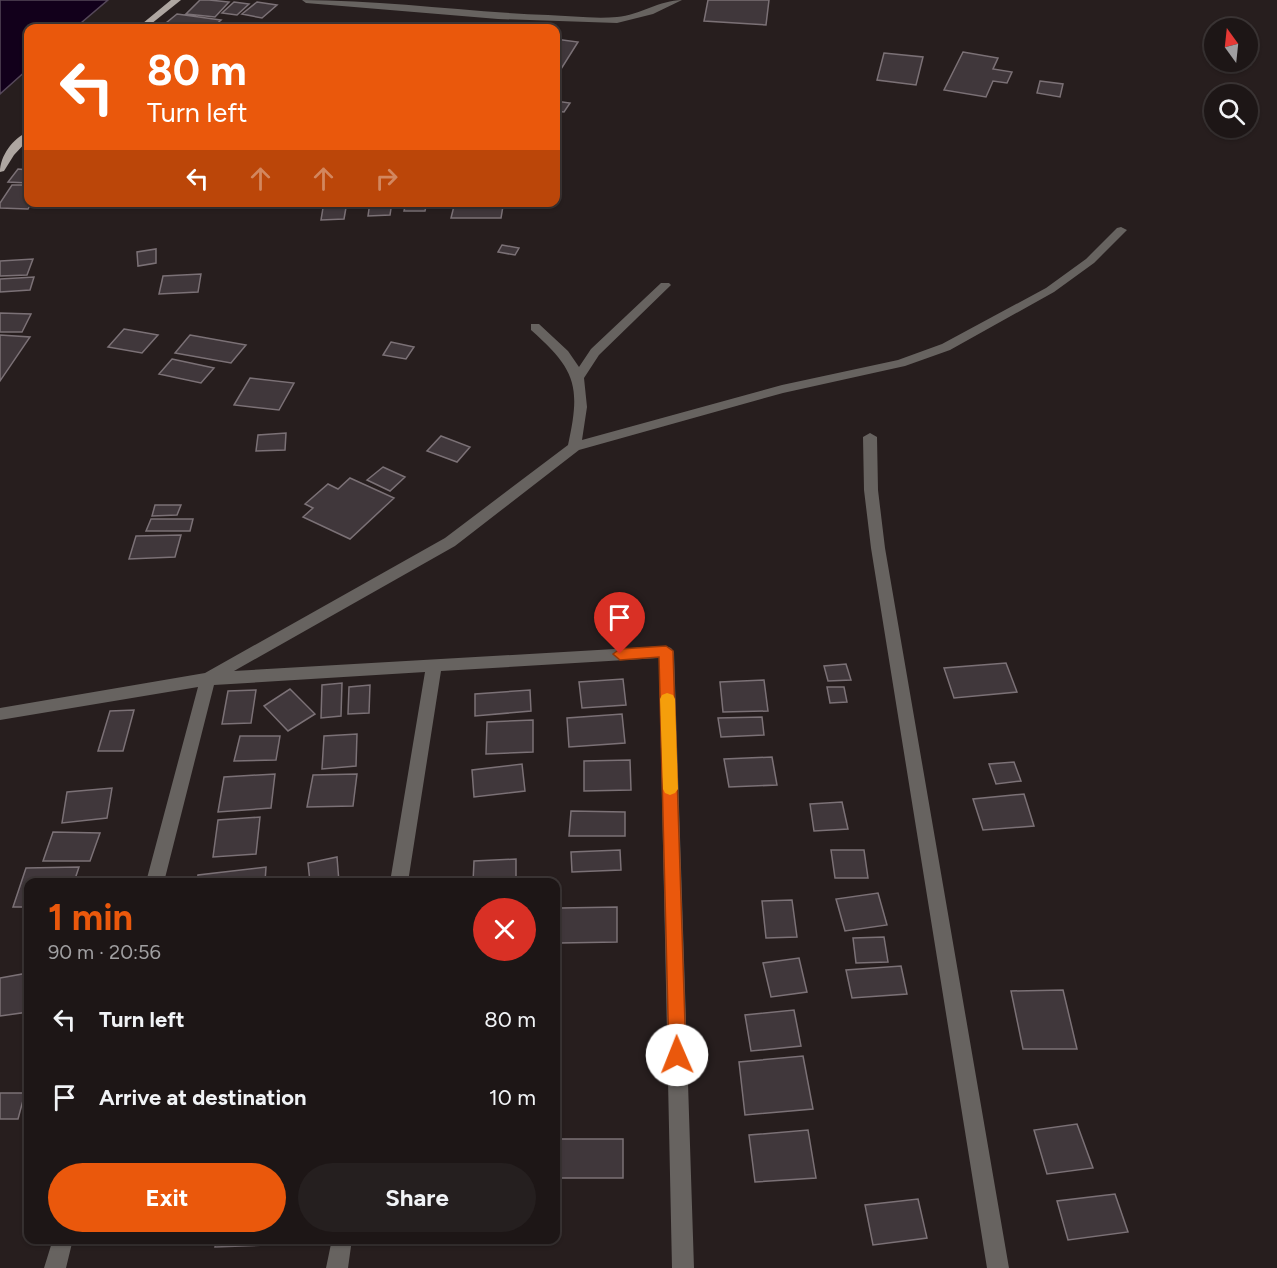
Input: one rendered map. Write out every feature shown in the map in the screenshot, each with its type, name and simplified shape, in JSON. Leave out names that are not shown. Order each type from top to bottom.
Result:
[{"type":"main road","points":[[146,24],[177,0]]},
{"type":"main road","points":[[0,169],[10,153],[24,139]]},
{"type":"street","points":[[306,0],[498,16],[617,20],[650,12],[678,0]]},
{"type":"street","points":[[156,878],[208,679],[450,542],[574,447],[760,394],[900,363],[946,347],[1050,290],[1090,261],[1121,230]]},
{"type":"street","points":[[578,377],[596,352],[665,285]]},
{"type":"street","points":[[535,327],[562,350],[578,377],[582,412],[574,447]]},
{"type":"street","points":[[870,437],[871,490],[878,548],[998,1268]]},
{"type":"street","points":[[0,714],[208,679],[666,651],[683,1268]]},
{"type":"street","points":[[400,878],[434,665]]},
{"type":"street","points":[[55,1268],[62,1244]]},
{"type":"street","points":[[338,1268],[341,1244]]},
{"type":"shaded area","points":[[0,0],[108,0],[80,24],[24,24],[24,73],[0,94]]},
{"type":"building","points":[[200,0],[229,2],[215,17],[186,14]]},
{"type":"building","points":[[708,0],[769,0],[766,25],[704,21]]},
{"type":"building","points":[[234,2],[249,4],[237,15],[222,13]]},
{"type":"building","points":[[257,2],[277,5],[262,18],[242,14]]},
{"type":"building","points":[[177,14],[221,20],[216,24],[166,23]]},
{"type":"building","points":[[560,40],[578,42],[560,71]]},
{"type":"building","points":[[963,52],[998,58],[993,69],[1012,72],[1007,83],[993,81],[986,97],[944,90]]},
{"type":"building","points":[[884,53],[923,57],[916,85],[877,80]]},
{"type":"building","points":[[1040,81],[1063,84],[1060,97],[1037,93]]},
{"type":"building","points":[[560,102],[570,103],[564,112],[560,112]]},
{"type":"building","points":[[18,169],[24,170],[24,183],[8,182]]},
{"type":"building","points":[[12,185],[24,185],[24,207],[29,207],[28,209],[0,208],[0,203]]},
{"type":"building","points":[[323,207],[346,207],[344,219],[321,220]]},
{"type":"building","points":[[369,207],[391,207],[390,215],[368,216]]},
{"type":"building","points":[[405,207],[426,207],[425,211],[404,211]]},
{"type":"building","points":[[454,207],[503,207],[501,218],[451,218]]},
{"type":"building","points":[[502,245],[519,248],[515,255],[498,252]]},
{"type":"building","points":[[156,249],[156,263],[138,266],[137,252]]},
{"type":"building","points":[[33,259],[27,275],[0,276],[0,261]]},
{"type":"building","points":[[201,274],[198,292],[159,294],[163,276]]},
{"type":"building","points":[[34,277],[30,290],[0,292],[0,279]]},
{"type":"building","points":[[0,313],[31,314],[22,332],[0,332]]},
{"type":"building","points":[[124,329],[158,335],[142,353],[108,347]]},
{"type":"building","points":[[0,335],[30,337],[0,381]]},
{"type":"building","points":[[190,335],[246,345],[231,363],[175,353]]},
{"type":"building","points":[[391,342],[414,347],[406,359],[383,355]]},
{"type":"building","points":[[172,359],[214,368],[201,383],[159,374]]},
{"type":"building","points":[[250,378],[294,383],[279,410],[234,405]]},
{"type":"building","points":[[286,433],[285,450],[256,451],[258,435]]},
{"type":"building","points":[[441,436],[470,447],[457,462],[427,451]]},
{"type":"building","points":[[383,467],[405,477],[390,491],[367,480]]},
{"type":"building","points":[[350,478],[394,498],[350,539],[303,517],[313,508],[305,504],[328,484],[338,489]]},
{"type":"building","points":[[155,505],[181,505],[177,515],[152,516]]},
{"type":"building","points":[[151,519],[193,519],[190,531],[146,531]]},
{"type":"building","points":[[181,535],[175,557],[129,559],[136,536]]},
{"type":"building","points":[[1006,663],[1017,692],[954,698],[944,668]]},
{"type":"building","points":[[846,664],[851,680],[828,681],[824,666]]},
{"type":"building","points":[[623,679],[626,705],[582,708],[579,682]]},
{"type":"building","points":[[764,680],[768,711],[723,712],[720,682]]},
{"type":"building","points":[[342,683],[341,716],[321,718],[322,685]]},
{"type":"building","points":[[370,685],[369,713],[348,714],[349,687]]},
{"type":"building","points":[[827,687],[844,687],[847,702],[830,703]]},
{"type":"building","points":[[290,689],[315,714],[288,731],[264,706]]},
{"type":"building","points":[[256,690],[251,723],[222,724],[228,691]]},
{"type":"building","points":[[530,690],[531,711],[475,716],[475,694]]},
{"type":"building","points":[[134,710],[123,751],[98,751],[110,711]]},
{"type":"building","points":[[622,714],[625,743],[569,747],[567,718]]},
{"type":"building","points":[[762,717],[764,735],[721,737],[718,718]]},
{"type":"building","points":[[533,720],[533,752],[486,754],[487,722]]},
{"type":"building","points":[[357,734],[356,766],[322,769],[324,736]]},
{"type":"building","points":[[240,736],[280,736],[276,760],[234,761]]},
{"type":"building","points":[[772,757],[777,785],[729,787],[724,759]]},
{"type":"building","points":[[630,760],[631,790],[584,791],[584,761]]},
{"type":"building","points":[[1014,762],[1021,781],[996,784],[989,764]]},
{"type":"building","points":[[522,764],[525,791],[474,797],[472,770]]},
{"type":"building","points":[[275,774],[271,808],[218,812],[224,777]]},
{"type":"building","points":[[357,774],[353,806],[307,807],[313,775]]},
{"type":"building","points":[[112,788],[107,818],[62,823],[67,792]]},
{"type":"building","points":[[1024,794],[1034,826],[983,830],[973,799]]},
{"type":"building","points":[[842,802],[848,829],[814,831],[810,804]]},
{"type":"building","points":[[571,811],[625,812],[625,836],[569,836]]},
{"type":"building","points":[[260,817],[256,854],[213,857],[218,820]]},
{"type":"building","points":[[53,832],[100,833],[90,861],[43,861]]},
{"type":"building","points":[[620,850],[621,870],[572,872],[571,852]]},
{"type":"building","points":[[831,850],[864,850],[868,878],[835,878]]},
{"type":"building","points":[[337,857],[339,878],[310,878],[308,863]]},
{"type":"building","points":[[516,859],[516,878],[473,878],[474,861]]},
{"type":"building","points":[[79,867],[75,878],[24,878],[24,907],[13,907],[26,868]]},
{"type":"building","points":[[266,867],[265,878],[198,878],[198,875]]},
{"type":"building","points":[[878,893],[887,925],[845,931],[836,899]]},
{"type":"building","points":[[792,900],[797,937],[766,938],[762,901]]},
{"type":"building","points":[[617,907],[617,942],[560,943],[561,908]]},
{"type":"building","points":[[884,937],[888,962],[856,963],[853,938]]},
{"type":"building","points":[[799,958],[807,992],[771,997],[763,963]]},
{"type":"building","points":[[901,966],[907,994],[852,998],[846,970]]},
{"type":"building","points":[[24,974],[24,1013],[0,1016],[0,978]]},
{"type":"building","points":[[1063,990],[1077,1049],[1023,1049],[1011,991]]},
{"type":"building","points":[[794,1010],[801,1046],[751,1051],[745,1015]]},
{"type":"building","points":[[803,1056],[813,1109],[745,1115],[739,1062]]},
{"type":"building","points":[[0,1093],[24,1093],[18,1119],[0,1119]]},
{"type":"building","points":[[1077,1124],[1093,1168],[1047,1174],[1034,1130]]},
{"type":"building","points":[[808,1130],[816,1178],[755,1182],[749,1135]]},
{"type":"building","points":[[560,1139],[623,1139],[623,1178],[560,1178]]},
{"type":"building","points":[[1115,1194],[1128,1232],[1068,1240],[1057,1201]]},
{"type":"building","points":[[918,1199],[927,1238],[873,1245],[865,1205]]},
{"type":"building","points":[[215,1244],[292,1244],[215,1247]]},
{"type":"slow traffic","points":[[667,699],[670,789]]},
{"type":"route","points":[[620,654],[666,651],[677,1055]]}]
